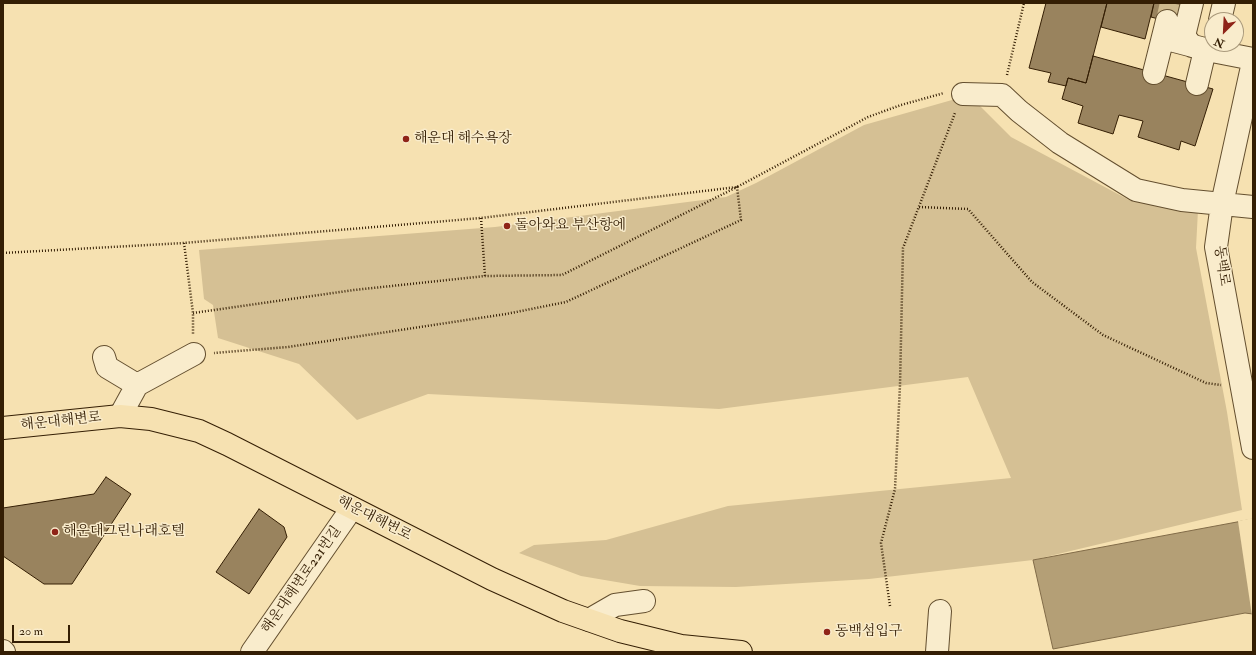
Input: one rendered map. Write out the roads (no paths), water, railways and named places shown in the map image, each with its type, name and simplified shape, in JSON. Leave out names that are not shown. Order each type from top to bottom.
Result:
[{"type":"main road","name":"해운대해변로","points":[[3,428],[120,416],[151,419],[199,431],[228,444],[492,579],[563,611],[620,631],[681,649],[741,652]]},
{"type":"street","points":[[1192,3],[1184,36],[1204,47]]},
{"type":"street","points":[[1154,73],[1165,30],[1204,47]]},
{"type":"street","points":[[1197,84],[1205,52]]},
{"type":"street","points":[[1222,52],[1253,60]]},
{"type":"street","name":"동백로","points":[[1253,60],[1222,204],[1216,247],[1253,448]]},
{"type":"street","points":[[963,94],[1002,95],[1019,111],[1060,143],[1136,190],[1182,200],[1253,207]]},
{"type":"street","points":[[120,416],[137,385],[194,354]]},
{"type":"street","points":[[104,357],[108,367],[137,385]]},
{"type":"street","name":"해운대해변로221번길","points":[[252,652],[352,508]]},
{"type":"street","points":[[589,620],[615,605],[644,601]]},
{"type":"street","points":[[937,652],[940,611]]},
{"type":"tunnel","points":[[1167,21],[1171,3]]},
{"type":"place","name":"해운대 해수욕장","points":[[406,139]]},
{"type":"place","name":"돌아와요 부산항에","points":[[507,226]]},
{"type":"place","name":"해운대그린나래호텔","points":[[55,532]]},
{"type":"place","name":"동백섬입구","points":[[827,632]]}]
